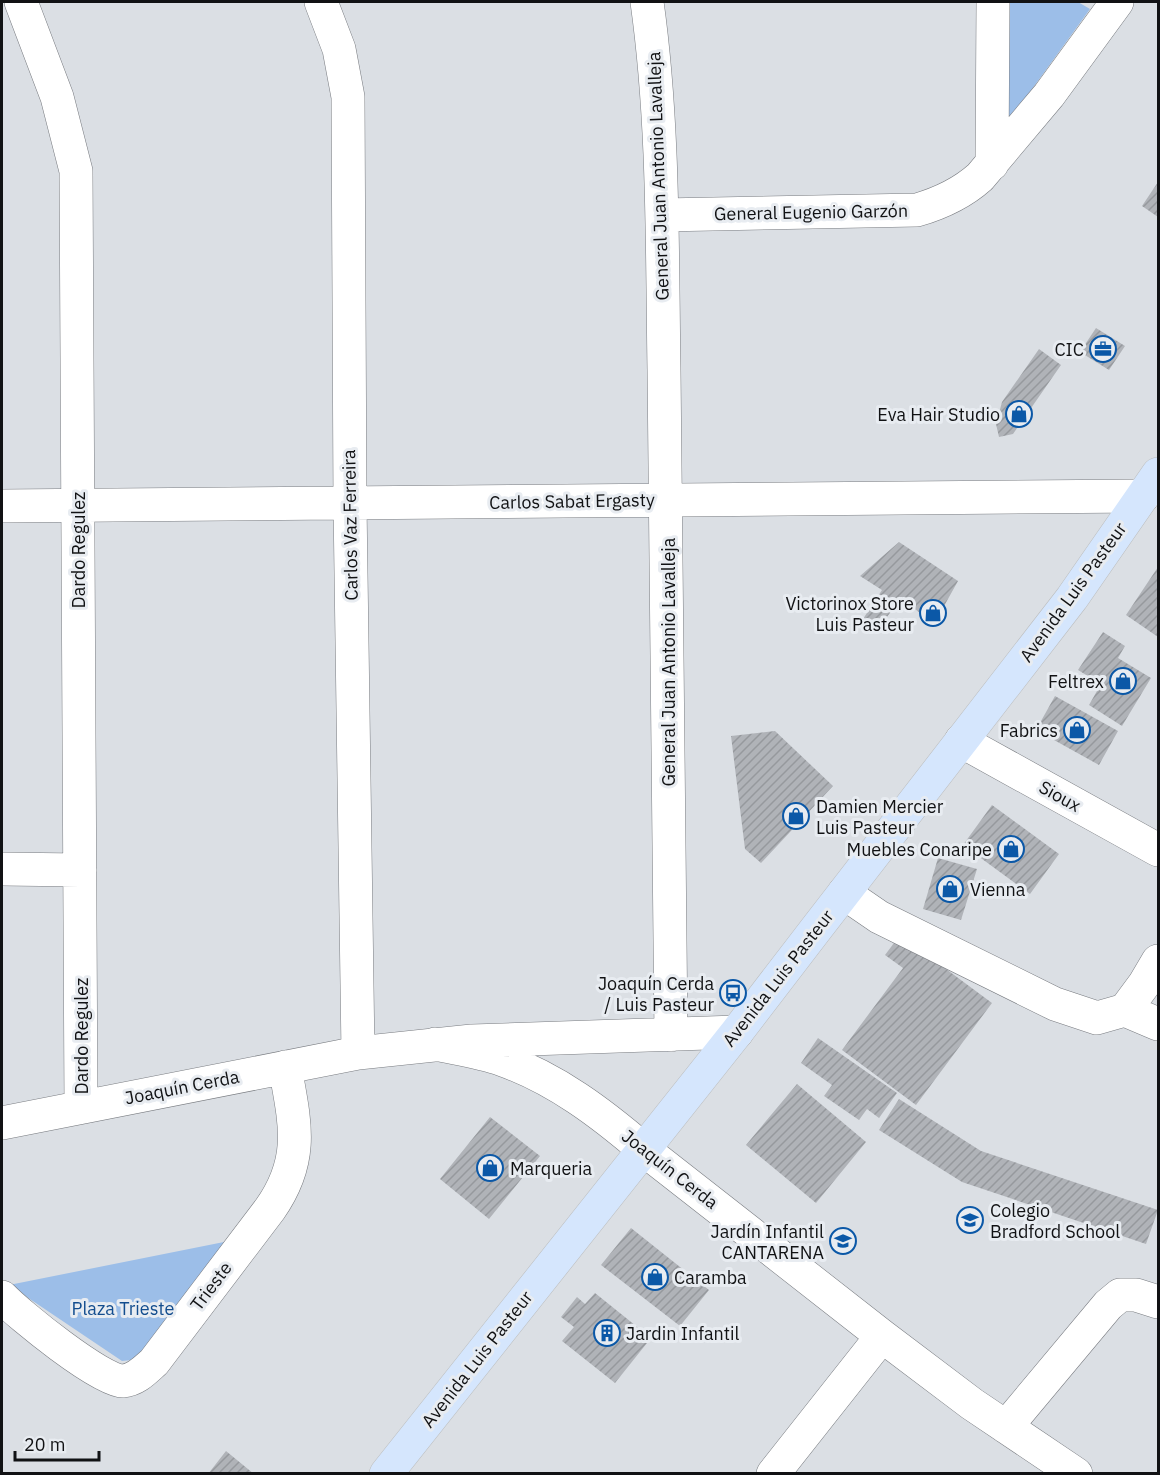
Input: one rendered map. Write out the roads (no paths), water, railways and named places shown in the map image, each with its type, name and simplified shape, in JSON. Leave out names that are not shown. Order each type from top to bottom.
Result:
[{"type":"main road","name":"Avenida Luis Pasteur","points":[[386,1473],[736,1032],[962,741],[1072,598],[1151,485]]},
{"type":"street","name":"Dardo Regulez","points":[[21,2],[57,97],[76,171],[81,1107]]},
{"type":"street","name":"Carlos Vaz Ferreira","points":[[321,2],[339,49],[348,97],[350,504],[358,1053]]},
{"type":"street","name":"General Juan Antonio Lavalleja","points":[[647,2],[657,92],[662,215],[667,500],[671,1035]]},
{"type":"street","points":[[992,164],[993,2]]},
{"type":"street","name":"General Eugenio Garzón","points":[[662,215],[917,210],[935,205],[960,193],[992,164],[1049,95],[1109,4]]},
{"type":"street","name":"Carlos Sabat Ergasty","points":[[2,506],[667,500],[1151,485]]},
{"type":"street","name":"Sioux","points":[[962,741],[1158,850]]},
{"type":"street","points":[[2,869],[80,870]]},
{"type":"street","points":[[844,893],[879,917],[1055,1004],[1097,1018],[1125,1010],[1158,961]]},
{"type":"street","points":[[1125,1010],[1158,1024]]},
{"type":"street","name":"Joaquín Cerda","points":[[2,1123],[358,1053],[501,1039],[736,1032]]},
{"type":"street","name":"Joaquín Cerda","points":[[435,1044],[495,1057],[549,1081],[569,1093],[611,1122],[882,1336],[972,1404],[1076,1473]]},
{"type":"street","name":"Trieste","points":[[2,1297],[22,1316],[102,1375],[112,1380],[123,1381],[143,1372],[154,1362],[280,1194],[292,1161],[295,1139],[285,1067]]},
{"type":"street","points":[[1006,1427],[1108,1305],[1120,1296],[1136,1294],[1158,1302]]},
{"type":"street","points":[[773,1473],[882,1336]]},
{"type":"place","name":"CIC","points":[[1103,349]]},
{"type":"place","name":"Eva Hair Studio","points":[[1019,414]]},
{"type":"place","name":"Victorinox Store Luis Pasteur","points":[[933,613]]},
{"type":"place","name":"Feltrex","points":[[1123,681]]},
{"type":"place","name":"Fabrics","points":[[1077,730]]},
{"type":"place","name":"Damien Mercier Luis Pasteur","points":[[796,816]]},
{"type":"place","name":"Muebles Conaripe","points":[[1011,849]]},
{"type":"place","name":"Vienna","points":[[950,889]]},
{"type":"place","name":"Joaquín Cerda / Luis Pasteur","points":[[733,993]]},
{"type":"place","name":"Marqueria","points":[[490,1168]]},
{"type":"place","name":"Colegio Bradford School","points":[[970,1220]]},
{"type":"place","name":"Jardín Infantil CANTARENA","points":[[843,1241]]},
{"type":"place","name":"Caramba","points":[[655,1277]]},
{"type":"place","name":"Jardin Infantil","points":[[607,1333]]},
{"type":"park label","name":"Plaza Trieste","points":[[123,1308]]}]
